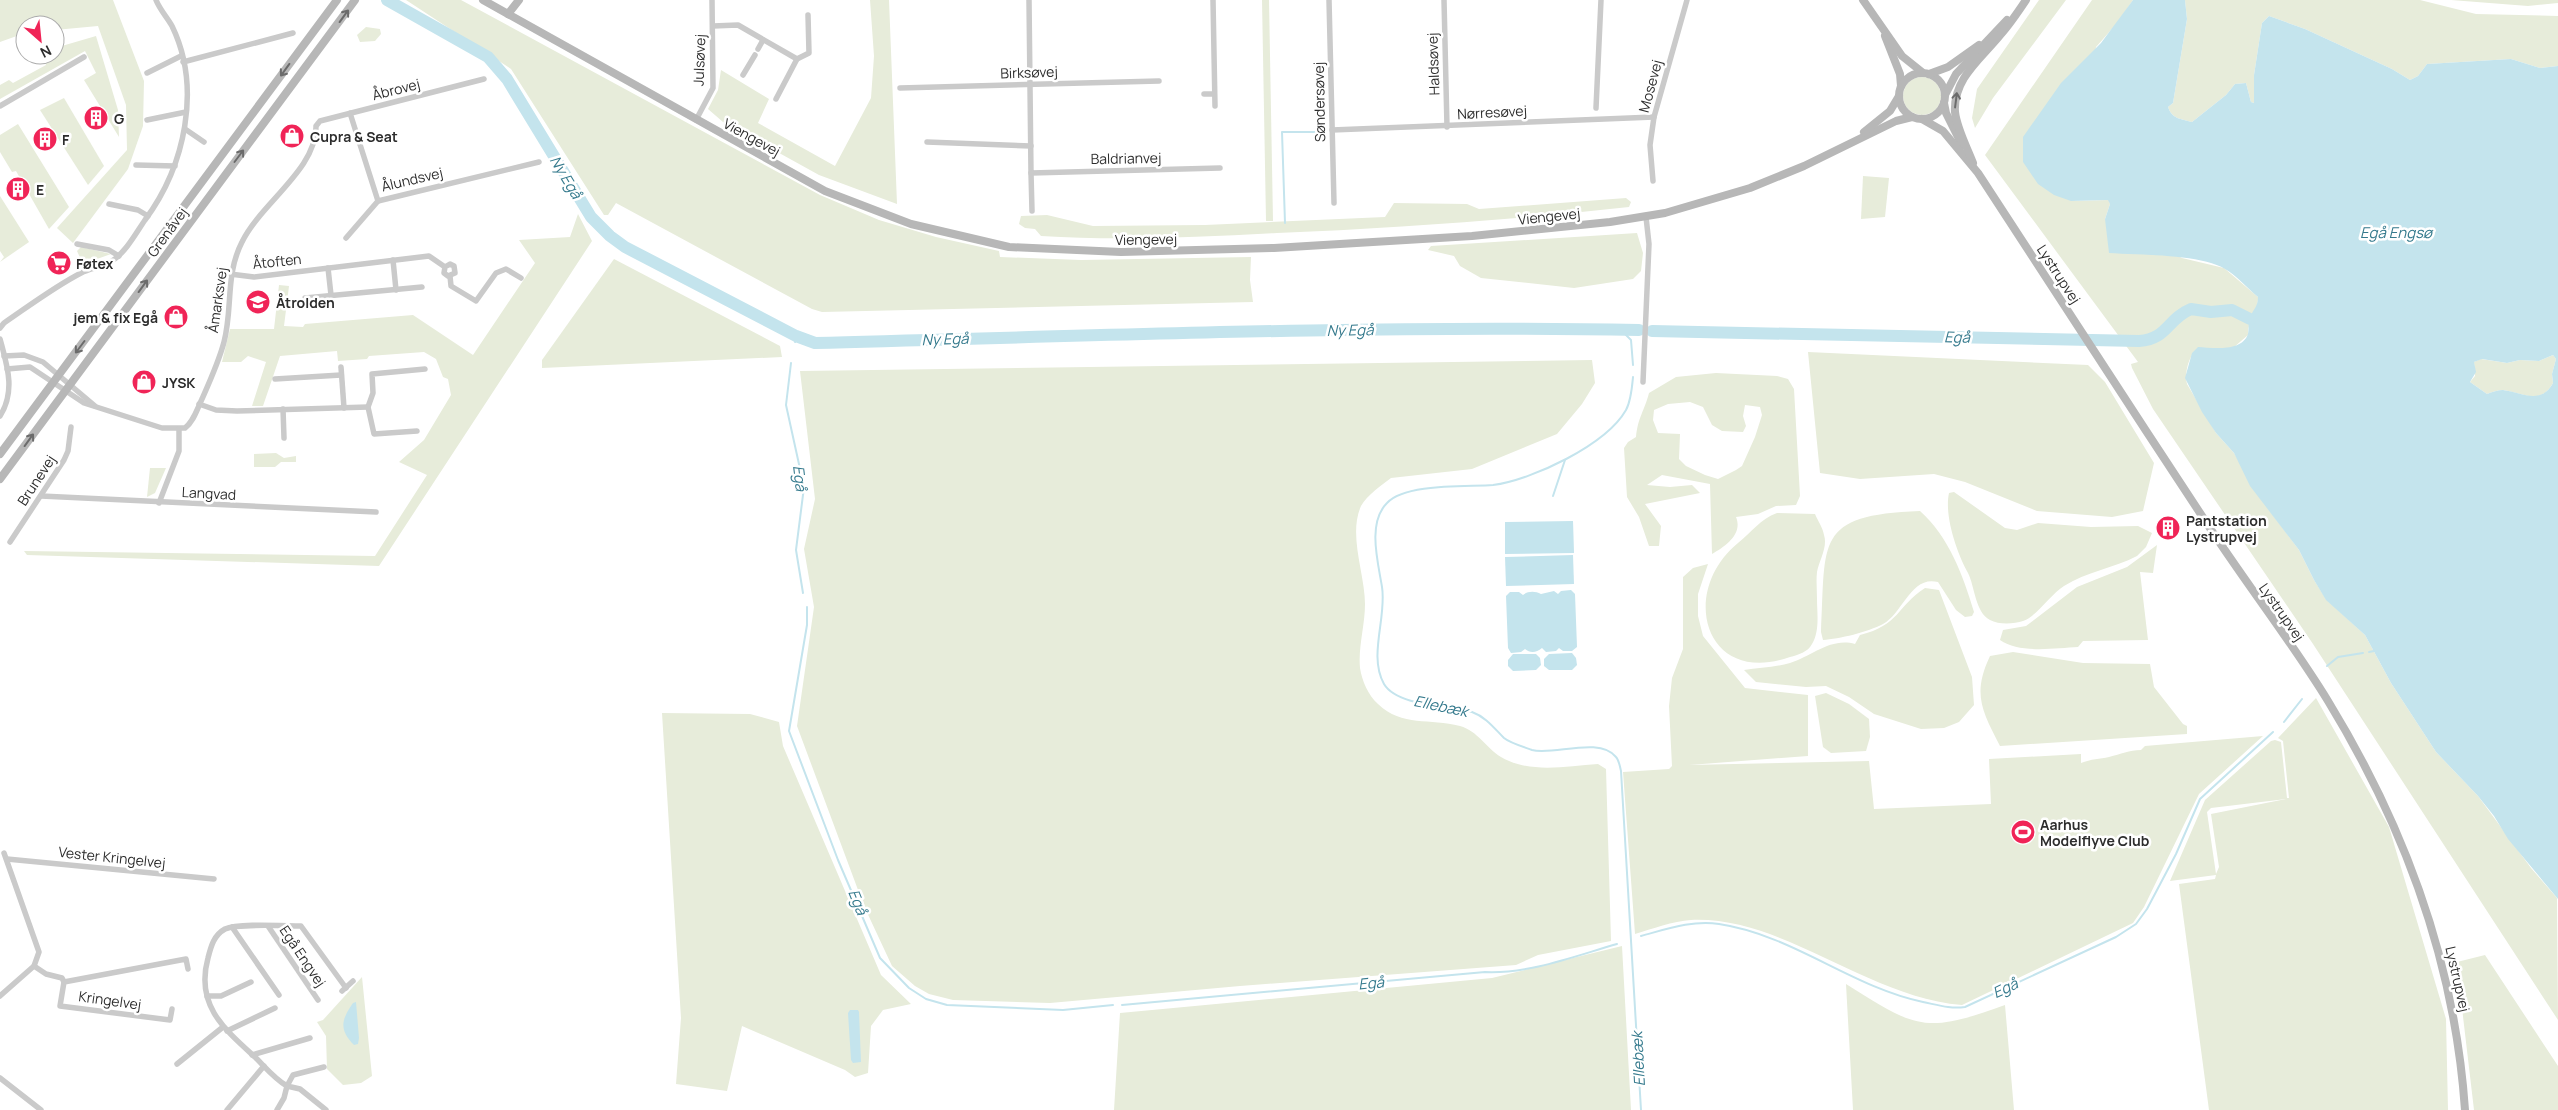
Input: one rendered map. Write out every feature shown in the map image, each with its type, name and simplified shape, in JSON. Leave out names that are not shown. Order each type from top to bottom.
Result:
[{"type":"street","points":[[0,328],[4,323],[76,276],[111,262],[119,256],[148,216],[167,185],[175,166],[184,129],[186,92],[182,59],[172,26],[156,0]]},
{"type":"street","name":"Grenåvej","points":[[0,454],[337,0]]},
{"type":"street","name":"Grenåvej","points":[[0,480],[355,0]]},
{"type":"street","name":"Viengevej","points":[[483,0],[825,191],[864,208],[911,224],[1009,247],[1121,252],[1274,248],[1472,236],[1646,217],[1713,200],[1750,188],[1804,166],[1896,121],[1912,117]]},
{"type":"street","points":[[508,14],[518,0]]},
{"type":"street","name":"Julsøvej","points":[[696,120],[713,88],[712,0]]},
{"type":"street","points":[[1029,0],[1032,211]]},
{"type":"street","points":[[1213,0],[1214,106]]},
{"type":"street","name":"Søndersøvej","points":[[1329,0],[1334,203]]},
{"type":"street","name":"Haldsøvej","points":[[1444,0],[1447,126]]},
{"type":"street","points":[[1596,108],[1601,0]]},
{"type":"street","name":"Mosevej","points":[[1653,180],[1650,145],[1654,117],[1687,0]]},
{"type":"street","points":[[1863,0],[1884,32],[1908,62],[1941,82],[1945,99]]},
{"type":"street","points":[[1884,32],[1898,68],[1901,86],[1899,96],[1902,107],[1912,117],[1922,119],[1934,115],[1945,99],[1956,74],[2026,0]]},
{"type":"street","points":[[1973,163],[1956,118],[1957,92],[1965,76],[2002,34],[2026,0]]},
{"type":"street","points":[[776,99],[797,59],[809,53],[808,15]]},
{"type":"street","name":"Julsøvej","points":[[713,26],[738,25],[797,59]]},
{"type":"street","points":[[1901,86],[1909,76],[1937,72],[1958,60],[1998,30]]},
{"type":"street","points":[[147,73],[182,59],[293,33]]},
{"type":"street","points":[[744,75],[763,40]]},
{"type":"street","points":[[0,106],[84,56]]},
{"type":"street","name":"Åbrovej","points":[[316,126],[320,121],[484,79]]},
{"type":"street","name":"Birksøvej","points":[[900,88],[1159,81]]},
{"type":"street","points":[[1204,94],[1214,94]]},
{"type":"street","name":"Viengevej","points":[[1853,141],[1890,111],[1899,96]]},
{"type":"street","name":"Lystrupvej","points":[[1945,99],[1944,109],[1978,173]]},
{"type":"street","points":[[147,120],[186,112]]},
{"type":"street","name":"Ålundsvej","points":[[350,113],[378,201],[539,162]]},
{"type":"street","name":"Nørresøvej","points":[[1332,130],[1654,117]]},
{"type":"street","name":"Lystrupvej","points":[[1922,119],[1933,123],[1945,133],[1978,173],[2225,550],[2328,700],[2387,808],[2417,880],[2442,960],[2454,1018],[2465,1110]]},
{"type":"street","name":"Åmarksvej","points":[[179,430],[190,424],[200,404],[224,342],[230,274],[242,241],[257,219],[309,156],[316,138],[316,126]]},
{"type":"street","points":[[184,129],[204,142]]},
{"type":"street","points":[[927,142],[1031,146]]},
{"type":"street","points":[[136,164],[175,166]]},
{"type":"street","name":"Baldrianvej","points":[[1032,173],[1220,168]]},
{"type":"street","points":[[346,238],[378,201]]},
{"type":"street","points":[[108,204],[138,210],[148,216]]},
{"type":"street","points":[[1643,382],[1650,244],[1646,217]]},
{"type":"street","points":[[77,244],[109,250],[119,256]]},
{"type":"street","name":"Åtoften","points":[[230,274],[254,277],[429,256],[445,267]]},
{"type":"street","points":[[393,260],[396,290]]},
{"type":"street","points":[[450,264],[455,268],[455,274],[450,276],[444,272],[445,267],[450,264]]},
{"type":"street","points":[[328,268],[331,295]]},
{"type":"street","points":[[450,276],[451,286],[476,301],[496,273],[506,269],[521,278]]},
{"type":"street","points":[[305,298],[422,287]]},
{"type":"street","points":[[0,338],[7,370],[9,395],[0,416]]},
{"type":"street","points":[[4,356],[24,355],[34,358],[59,375],[95,406]]},
{"type":"street","points":[[341,366],[344,408]]},
{"type":"street","points":[[7,370],[30,367],[84,403],[118,415],[179,430],[181,439],[179,451],[158,503]]},
{"type":"street","points":[[417,432],[374,434],[368,407],[373,394],[372,374],[425,370]]},
{"type":"street","points":[[275,379],[341,375]]},
{"type":"street","points":[[200,404],[226,411],[368,407]]},
{"type":"street","points":[[283,409],[284,438]]},
{"type":"street","name":"Brunevej","points":[[10,542],[68,451],[71,427]]},
{"type":"street","name":"Langvad","points":[[40,496],[376,512]]},
{"type":"street","name":"Vester Kringelvej","points":[[34,966],[39,957],[38,947],[6,856],[214,879]]},
{"type":"street","name":"Egå Engvej","points":[[268,926],[318,1000]]},
{"type":"street","name":"Egå Engvej","points":[[232,927],[301,926],[344,990],[353,982]]},
{"type":"street","points":[[279,995],[232,927],[220,932],[210,948],[206,976],[207,996],[211,1011],[225,1029],[287,1086],[300,1090],[326,1110]]},
{"type":"street","name":"Kringelvej","points":[[64,982],[186,959],[188,969]]},
{"type":"street","points":[[0,996],[34,966]]},
{"type":"street","name":"Kringelvej","points":[[34,966],[46,974],[62,978],[64,982],[60,1006],[170,1020],[172,1009]]},
{"type":"street","points":[[207,996],[221,996],[251,982]]},
{"type":"street","points":[[177,1064],[225,1029],[275,1008]]},
{"type":"street","points":[[252,1055],[310,1038]]},
{"type":"street","points":[[227,1110],[264,1066]]},
{"type":"street","points":[[277,1110],[293,1075],[324,1066]]},
{"type":"street","points":[[0,1078],[41,1110]]},
{"type":"green space","points":[[0,0],[113,0],[144,81],[143,126],[128,169],[73,243],[57,228],[127,150],[126,105],[98,26],[65,29],[65,15],[15,15],[15,37],[0,42]]},
{"type":"green space","points":[[406,0],[461,0],[820,195],[879,220],[936,237],[999,251],[1000,257],[1081,260],[1251,257],[1250,280],[1253,302],[822,312],[812,309],[616,203],[608,215],[604,215],[511,69]]},
{"type":"green space","points":[[870,0],[889,0],[897,204],[819,175],[723,122],[708,109],[718,90],[721,70],[769,99],[758,123],[835,166],[871,98],[874,56]]},
{"type":"green space","points":[[1262,0],[1269,0],[1273,221],[1266,221]]},
{"type":"green space","points":[[2039,0],[2066,0],[1993,98],[1975,128],[1972,118],[1977,89]]},
{"type":"green space","points":[[2092,0],[2133,0],[2118,22],[2096,47],[2071,201],[2109,200],[2110,204],[2105,219],[2182,258],[2224,268],[2258,297],[2257,307],[2249,325],[2248,335],[2233,348],[2198,348],[2188,364],[2187,384],[2216,433],[2234,453],[2264,503],[2299,550],[2326,599],[2365,635],[2391,683],[2436,752],[2478,796],[2531,868],[2557,898],[2558,1020],[2313,644],[2153,409],[2132,368],[2131,364],[2138,362],[1985,155]]},
{"type":"green space","points":[[2185,0],[2420,0],[2476,14],[2558,16],[2558,66],[2540,68],[2511,59],[2427,64],[2418,76],[2410,80],[2392,69],[2305,29],[2269,16],[2262,23],[2254,75],[2254,103],[2251,102],[2246,83],[2235,84],[2226,95],[2192,122],[2174,116],[2168,107],[2173,103],[2187,19]]},
{"type":"green space","points":[[2451,0],[2558,0],[2558,3],[2528,6]]},
{"type":"green space","points":[[366,27],[380,29],[381,34],[375,41],[360,42],[357,35]]},
{"type":"green space","points":[[96,36],[118,110],[119,137],[84,80],[96,73],[85,51],[65,62],[65,45]]},
{"type":"green space","points":[[46,65],[60,65],[0,99],[0,85],[9,80],[13,83]]},
{"type":"green space","points":[[1922,77],[1936,82],[1941,96],[1936,110],[1922,115],[1908,110],[1903,96],[1908,82]]},
{"type":"green space","points":[[64,98],[104,166],[88,185],[40,110]]},
{"type":"green space","points":[[18,124],[69,207],[49,229],[16,171],[12,172],[0,152],[0,135]]},
{"type":"green space","points":[[1863,176],[1889,178],[1885,217],[1861,219]]},
{"type":"green space","points":[[0,196],[29,242],[0,262],[4,257],[0,251]]},
{"type":"green space","points":[[1626,198],[1631,202],[1629,207],[1541,216],[1409,226],[1218,236],[1130,238],[1041,236],[1035,229],[1025,228],[1019,224],[1021,216],[1047,215],[1093,226],[1205,225],[1385,217],[1394,203],[1467,204],[1479,209]]},
{"type":"green space","points":[[578,214],[592,241],[379,566],[27,555],[24,551],[375,556],[427,475],[399,462],[424,440],[451,395],[448,379],[443,377],[436,359],[424,352],[369,356],[367,359],[338,361],[337,351],[280,356],[263,406],[252,406],[266,362],[248,356],[241,362],[222,362],[230,329],[274,329],[279,285],[289,286],[284,326],[303,327],[305,324],[413,315],[473,355],[535,263],[519,240],[570,237]]},
{"type":"green space","points":[[1637,233],[1643,253],[1641,271],[1633,279],[1574,288],[1481,278],[1460,266],[1454,256],[1428,250],[1431,246]]},
{"type":"green space","points":[[81,247],[111,254],[83,264],[77,251]]},
{"type":"green space","points":[[614,259],[780,346],[782,357],[542,368],[542,360]]},
{"type":"green space","points":[[1808,352],[2088,365],[2105,382],[2154,463],[2143,511],[2112,517],[2037,511],[1965,482],[1934,474],[1860,479],[1820,473]]},
{"type":"green space","points":[[2553,355],[2556,359],[2552,374],[2553,383],[2548,390],[2537,396],[2503,390],[2487,394],[2470,382],[2475,376],[2474,362],[2481,359],[2507,363],[2520,360],[2539,361]]},
{"type":"green space","points":[[1592,360],[1595,383],[1582,404],[1557,434],[1472,469],[1391,478],[1367,498],[1361,506],[1357,517],[1356,529],[1365,604],[1360,668],[1362,678],[1371,696],[1387,711],[1397,716],[1466,728],[1501,757],[1524,766],[1548,768],[1598,764],[1606,769],[1611,941],[1538,955],[1516,965],[1240,986],[1050,1003],[953,1000],[929,994],[915,986],[892,966],[864,906],[797,726],[814,607],[804,549],[815,499],[800,371]]},
{"type":"green space","points":[[1716,373],[1777,376],[1788,379],[1794,389],[1800,496],[1796,505],[1776,506],[1758,514],[1736,517],[1737,529],[1732,539],[1712,554],[1710,484],[1662,475],[1647,485],[1670,487],[1692,485],[1700,493],[1645,504],[1661,526],[1659,546],[1649,546],[1639,517],[1627,497],[1624,448],[1628,442],[1636,437],[1638,424],[1649,393],[1676,377]],"holes":[[[1690,402],[1703,407],[1712,425],[1722,431],[1743,432],[1746,426],[1743,416],[1745,405],[1760,407],[1762,415],[1755,437],[1742,466],[1718,479],[1686,466],[1679,459],[1680,434],[1658,433],[1653,420],[1654,410],[1668,404]]]},
{"type":"green space","points":[[276,453],[284,458],[296,456],[296,462],[281,462],[275,467],[254,467],[254,454]]},
{"type":"green space","points":[[150,468],[166,468],[155,493],[147,497]]},
{"type":"green space","points":[[1954,492],[2005,528],[2017,530],[2038,523],[2091,527],[2138,526],[2152,533],[2146,547],[2137,556],[2081,577],[2064,586],[2028,619],[2015,623],[1998,623],[1990,620],[1981,611],[1952,534],[1948,502],[1949,493]]},
{"type":"green space","points":[[1920,511],[1939,533],[1954,557],[1970,598],[1974,612],[1972,616],[1965,617],[1956,610],[1938,582],[1929,581],[1914,589],[1890,619],[1883,624],[1853,635],[1823,640],[1821,632],[1824,575],[1827,555],[1833,539],[1843,527],[1861,519],[1886,514]]},
{"type":"green space","points":[[1777,513],[1815,514],[1822,527],[1825,544],[1817,575],[1818,622],[1815,639],[1805,651],[1790,657],[1761,663],[1738,659],[1720,647],[1710,630],[1706,609],[1709,586],[1720,563],[1738,543],[1761,522]]},
{"type":"green space","points":[[2157,545],[2153,573],[2140,572],[2148,640],[2083,641],[2078,647],[2027,649],[2000,640],[2003,630],[2026,626],[2077,587],[2127,567]]},
{"type":"green space","points":[[1708,564],[1698,594],[1698,616],[1703,636],[1745,688],[1808,695],[1808,756],[1689,765],[1869,761],[1874,809],[1991,804],[1989,759],[2081,754],[2081,763],[2129,751],[2141,750],[2145,746],[2263,736],[2199,794],[2144,907],[2133,923],[1962,1005],[1927,999],[1892,988],[1792,943],[1759,930],[1725,922],[1691,920],[1635,934],[1623,772],[1669,769],[1672,766],[1669,706],[1672,678],[1683,649],[1683,577],[1693,568]]},
{"type":"green space","points":[[1925,588],[1939,590],[1972,677],[1974,705],[1959,722],[1944,728],[1921,729],[1874,714],[1849,697],[1826,686],[1806,687],[1756,682],[1744,670],[1790,663],[1822,648],[1838,643],[1855,644],[1860,635],[1873,631],[1890,621]]},
{"type":"green space","points":[[2013,652],[2083,663],[2150,664],[2154,687],[2183,724],[2187,726],[2187,734],[2000,746],[1988,723],[1981,702],[1981,681],[1990,656]]},
{"type":"green space","points":[[1826,693],[1849,704],[1869,719],[1870,737],[1866,751],[1831,753],[1823,747],[1815,696]]},
{"type":"green space","points":[[2316,698],[2389,827],[2446,1019],[2448,1110],[2209,1110],[2179,884],[2215,879],[2216,875],[2170,881],[2205,800],[2271,741],[2281,742],[2287,798],[2289,798],[2283,741],[2278,738]],"holes":[[[2286,799],[2211,814],[2219,867],[2216,874],[2207,812],[2211,808]]]},
{"type":"green space","points":[[662,713],[750,714],[779,722],[783,746],[881,975],[911,1004],[883,1010],[871,1026],[868,1073],[855,1077],[845,1070],[742,1026],[727,1091],[676,1084],[681,1018]]},
{"type":"green space","points":[[1622,946],[1631,1110],[1114,1110],[1120,1013],[1492,978]]},
{"type":"green space","points":[[2485,955],[2558,1066],[2558,1110],[2474,1110],[2462,1008],[2452,967],[2457,962]]},
{"type":"green space","points":[[362,977],[372,1076],[361,1083],[343,1085],[327,1069],[326,1036],[317,1022],[323,1020]]},
{"type":"green space","points":[[1846,984],[1906,1018],[1922,1022],[1938,1023],[1956,1020],[2005,1005],[2014,1110],[1853,1110]]},
{"type":"water","name":"Egå Engsø","points":[[2133,0],[2185,0],[2187,19],[2173,103],[2168,107],[2174,116],[2192,122],[2226,95],[2235,84],[2246,83],[2251,102],[2254,103],[2254,75],[2262,23],[2269,16],[2305,29],[2392,69],[2410,80],[2418,76],[2427,64],[2511,59],[2540,68],[2558,66],[2558,899],[2508,839],[2494,816],[2478,796],[2436,752],[2391,683],[2365,635],[2326,600],[2299,550],[2250,486],[2234,453],[2216,433],[2202,412],[2185,378],[2192,353],[2198,347],[2226,348],[2240,344],[2245,340],[2248,334],[2250,318],[2258,297],[2225,269],[2201,260],[2169,256],[2109,253],[2105,219],[2110,204],[2108,200],[2071,201],[2054,195],[2038,184],[2023,162],[2023,137],[2061,83],[2101,43]],"holes":[[[2553,355],[2556,359],[2552,374],[2553,383],[2548,390],[2537,396],[2503,390],[2487,394],[2470,382],[2476,372],[2474,362],[2482,359],[2507,363],[2520,360],[2539,361]]]},
{"type":"water","points":[[1573,521],[1574,553],[1505,554],[1505,522]]},
{"type":"water","points":[[1573,555],[1574,584],[1506,586],[1505,557]]},
{"type":"water","points":[[1571,590],[1575,594],[1577,647],[1572,651],[1563,651],[1559,648],[1556,651],[1546,652],[1542,648],[1535,652],[1525,649],[1521,652],[1511,653],[1508,648],[1506,596],[1510,592],[1519,592],[1523,595],[1529,592],[1541,594],[1554,591],[1558,594],[1561,591]]},
{"type":"water","points":[[1572,653],[1576,658],[1577,665],[1572,670],[1549,670],[1544,666],[1544,659],[1549,654]]},
{"type":"water","points":[[1513,654],[1536,654],[1540,658],[1541,665],[1536,670],[1513,671],[1508,666],[1508,660]]},
{"type":"water","points":[[356,1002],[359,1038],[358,1044],[354,1045],[346,1034],[343,1024],[349,1009]]},
{"type":"water","points":[[850,1010],[858,1010],[859,1012],[861,1062],[853,1063],[851,1060],[848,1013]]},
{"type":"waterway","name":"Ny Egå","points":[[387,0],[488,57],[507,79],[591,217],[610,236],[625,247],[796,336],[815,343],[1330,330],[1639,330]]},
{"type":"waterway","points":[[1285,223],[1282,132],[1324,132]]},
{"type":"waterway","name":"Egå","points":[[1652,331],[2139,341],[2156,337],[2183,313],[2191,309],[2211,312],[2232,310],[2250,319]]},
{"type":"waterway","points":[[1621,330],[1631,340],[1633,365]]},
{"type":"waterway","name":"Ny Egå","points":[[795,342],[796,336]]},
{"type":"waterway","name":"Egå","points":[[791,363],[786,405],[804,487],[796,550],[803,593]]},
{"type":"waterway","name":"Ellebæk","points":[[1633,377],[1630,399],[1626,410],[1602,436],[1585,448],[1547,468],[1509,482],[1493,485],[1437,487],[1408,492],[1396,497],[1387,503],[1381,511],[1377,521],[1376,543],[1383,599],[1378,661],[1384,684],[1391,691],[1411,701],[1477,714],[1507,740],[1532,750],[1552,751],[1587,747],[1599,748],[1608,751],[1618,760],[1621,771],[1641,1110]]},
{"type":"waterway","points":[[1553,496],[1565,460]]},
{"type":"waterway","name":"Egå","points":[[807,607],[807,625],[789,731],[838,860],[880,958],[909,988],[926,999],[947,1005],[1063,1010],[1113,1005]]},
{"type":"waterway","name":"Egå","points":[[2369,652],[2374,651]]},
{"type":"waterway","name":"Egå","points":[[2327,666],[2338,657],[2363,653]]},
{"type":"waterway","points":[[2284,722],[2302,699]]},
{"type":"waterway","name":"Egå","points":[[1641,936],[1699,923],[1719,924],[1746,930],[1772,939],[1846,974],[1897,995],[1944,1006],[1965,1007],[2116,937],[2136,924],[2147,909],[2176,854],[2200,799],[2273,732]]},
{"type":"waterway","name":"Egå","points":[[1122,1005],[1502,972],[1552,963],[1617,944]]},
{"type":"place","name":"G","points":[[96,118]]},
{"type":"place","name":"Cupra & Seat","points":[[292,136]]},
{"type":"place","name":"F","points":[[45,139]]},
{"type":"place","name":"E","points":[[18,189]]},
{"type":"place","name":"Føtex","points":[[59,263]]},
{"type":"place","name":"Åtrolden","points":[[258,302]]},
{"type":"place","name":"jem & fix Egå","points":[[176,317]]},
{"type":"place","name":"JYSK","points":[[144,382]]},
{"type":"place","name":"Pantstation Lystrupvej","points":[[2168,528]]},
{"type":"place","name":"Aarhus Modelflyve Club","points":[[2023,832]]}]
